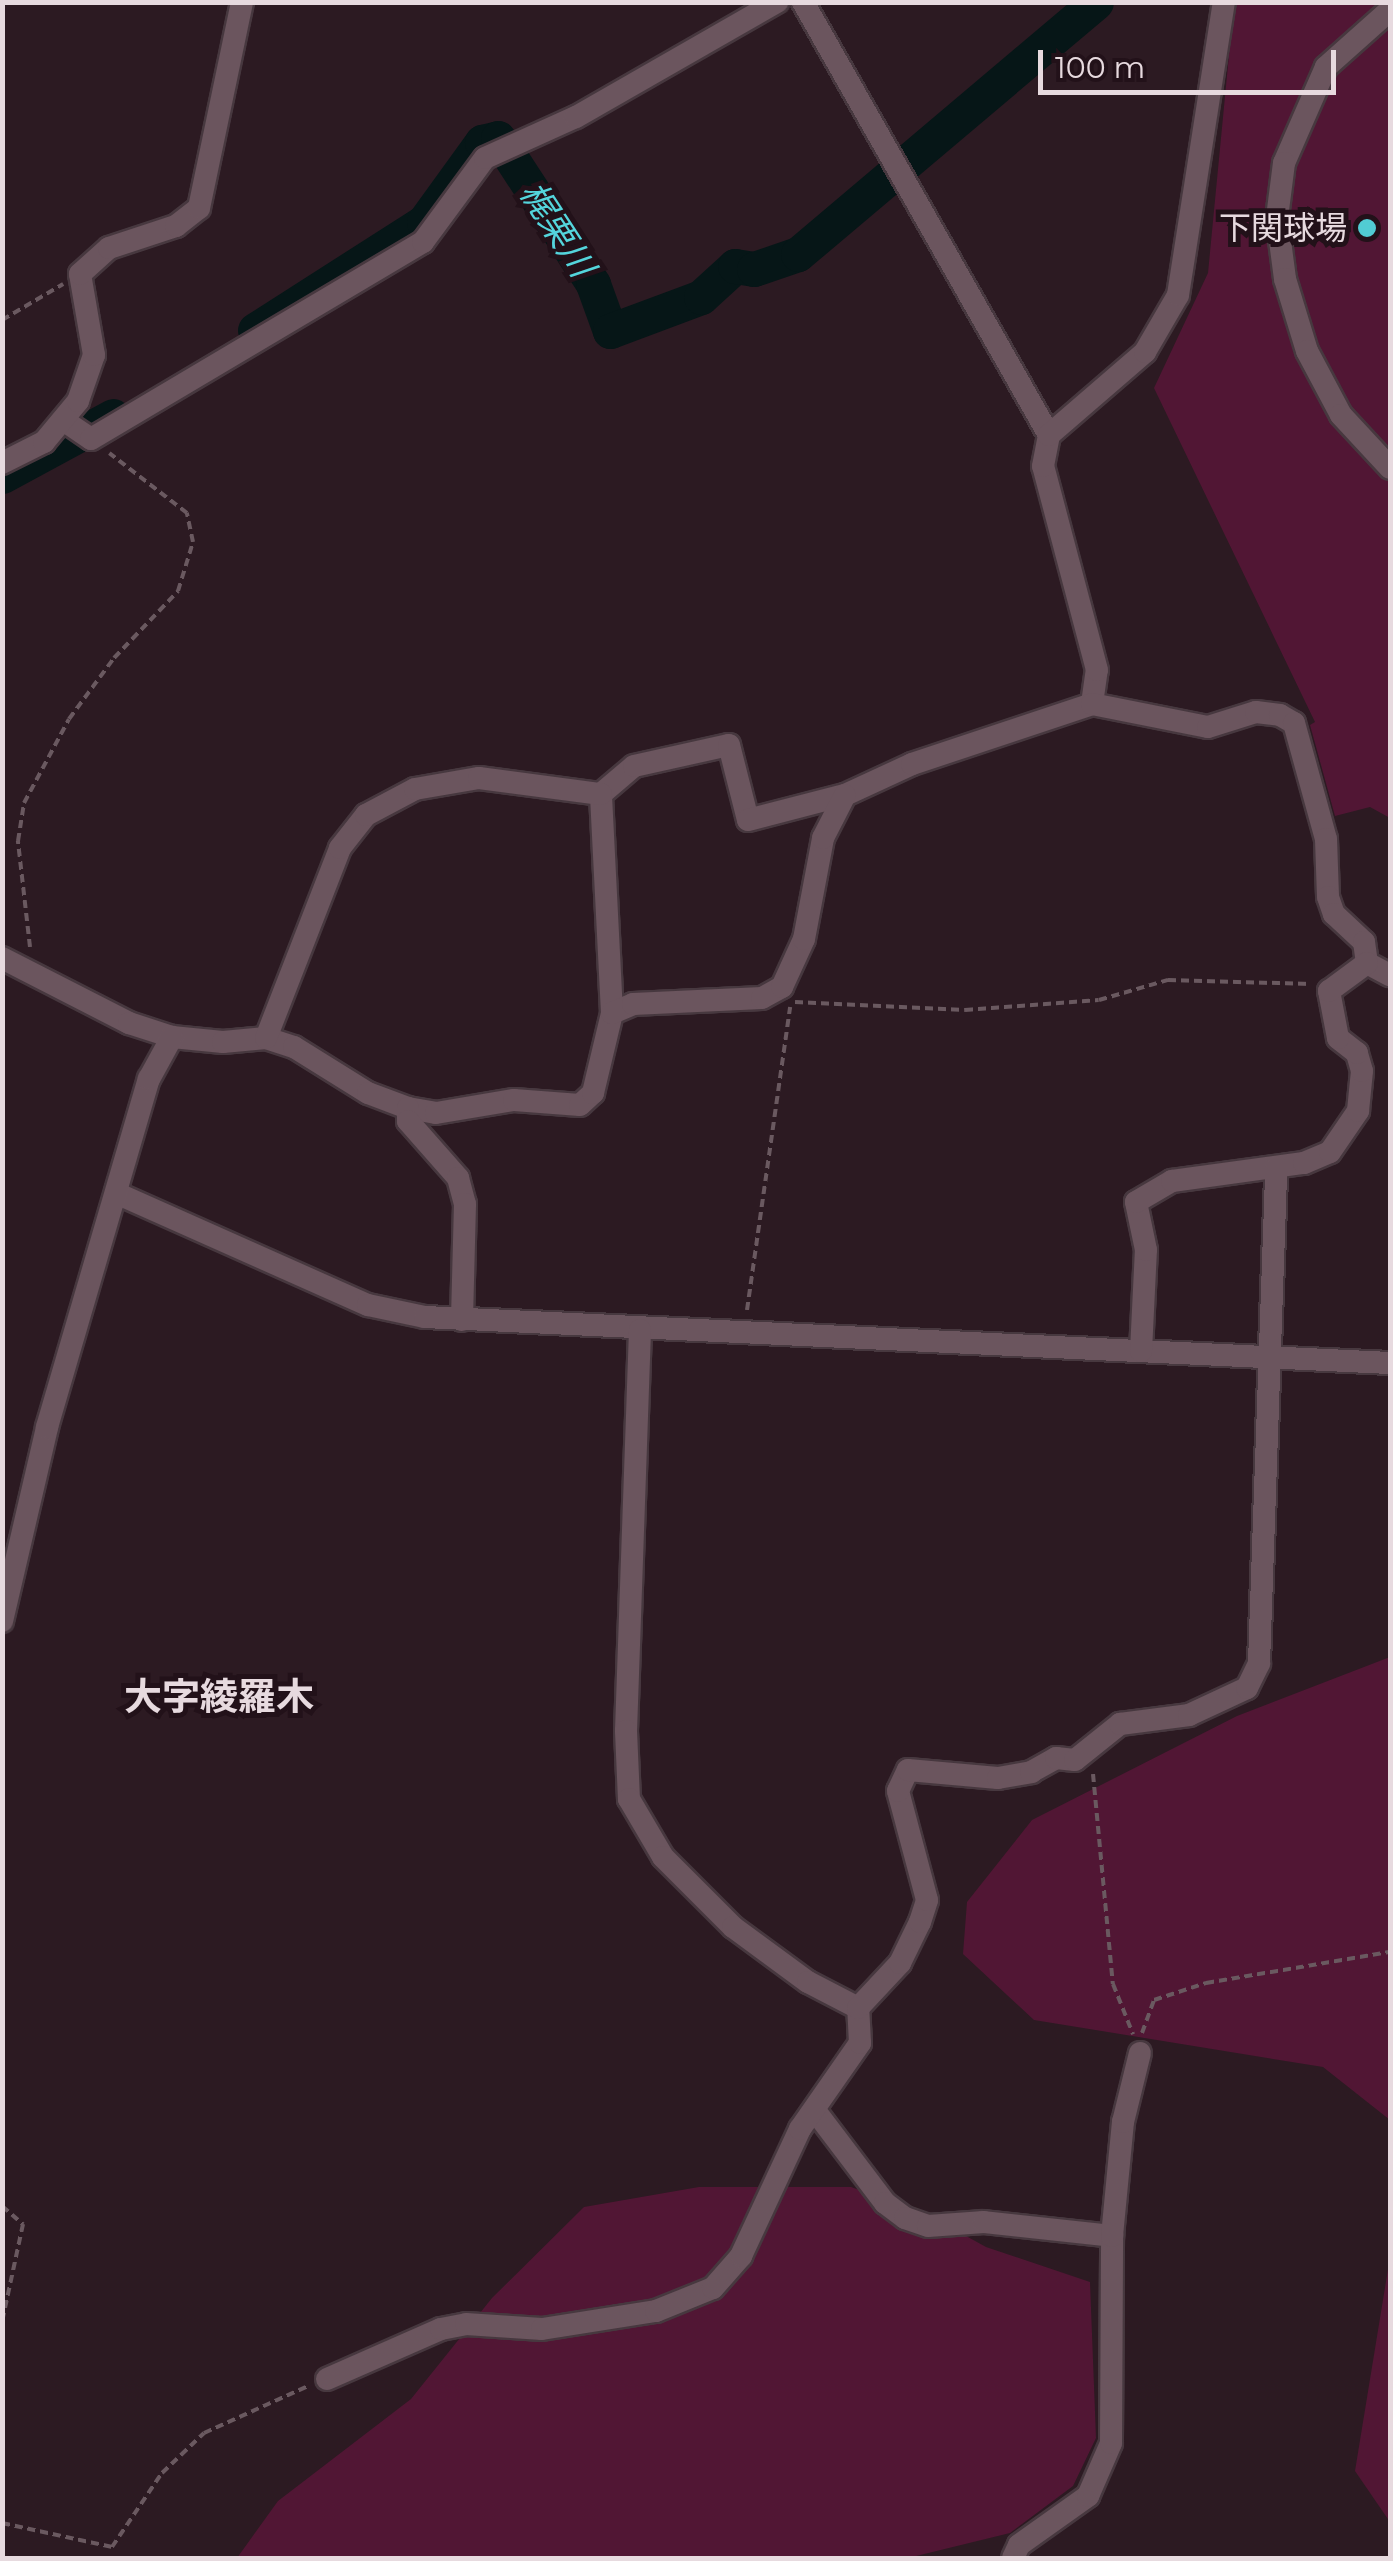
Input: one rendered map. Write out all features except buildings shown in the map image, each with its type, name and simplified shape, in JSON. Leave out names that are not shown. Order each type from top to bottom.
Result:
[{"type":"street","points":[[2,463],[66,422],[94,355],[80,274],[109,248],[176,226],[199,208],[242,2]]},
{"type":"street","points":[[66,422],[91,439],[423,242],[485,158],[576,117],[777,2]]},
{"type":"street","points":[[803,2],[1049,435]]},
{"type":"street","points":[[1092,704],[1098,670],[1076,572],[1043,466],[1049,435],[1145,352],[1178,296],[1224,2]]},
{"type":"street","points":[[1390,10],[1326,67],[1284,163],[1277,218],[1285,278],[1307,351],[1341,415],[1390,468]]},
{"type":"street","points":[[266,1038],[340,848],[366,815],[415,789],[479,778],[602,794],[634,766],[729,744],[748,820],[845,795],[912,764],[1092,704],[1208,727],[1256,712],[1294,723],[1326,839],[1328,898],[1334,914],[1364,942],[1368,963],[1390,976]]},
{"type":"street","points":[[2,958],[129,1023],[172,1037],[223,1042],[266,1038],[408,1108],[436,1113],[514,1100],[580,1105],[593,1093],[612,1013],[602,794]]},
{"type":"street","points":[[612,1013],[633,1004],[762,998],[782,987],[804,939],[823,838],[845,795]]},
{"type":"street","points":[[1141,1351],[1146,1250],[1136,1202],[1172,1182],[1276,1168],[1330,1152],[1358,1111],[1362,1071],[1357,1054],[1338,1038],[1329,990],[1368,963]]},
{"type":"street","points":[[2,1621],[47,1427],[150,1079],[172,1037]]},
{"type":"street","points":[[408,1108],[408,1121],[458,1178],[464,1204],[462,1320]]},
{"type":"street","points":[[326,2378],[441,2328],[466,2324],[542,2329],[656,2311],[713,2288],[741,2256],[800,2129],[816,2112],[860,2043],[858,2008],[900,1964],[927,1900],[898,1791],[908,1770],[998,1778],[1031,1772],[1056,1758],[1075,1760],[1120,1724],[1190,1716],[1231,1700],[1247,1688],[1259,1663],[1265,1358],[1276,1168]]},
{"type":"street","points":[[116,1193],[368,1304],[462,1320],[1390,1363]]},
{"type":"street","points":[[640,1330],[626,1732],[629,1799],[663,1856],[733,1927],[808,1982],[858,2008]]},
{"type":"street","points":[[1013,2558],[1019,2545],[1088,2496],[1111,2444],[1112,2236],[1123,2122],[1140,2053]]},
{"type":"street","points":[[816,2112],[885,2203],[905,2218],[928,2226],[1038,2225],[1112,2236]]},
{"type":"path","points":[[2,320],[80,274]]},
{"type":"path","points":[[33,972],[18,841],[24,802],[68,719],[114,658],[178,591],[194,542],[188,513],[91,439]]},
{"type":"path","points":[[745,1334],[753,1234],[791,1001],[965,1010],[1099,1000],[1168,980],[1320,984],[1329,990]]},
{"type":"path","points":[[1091,1748],[1113,1984],[1140,2053]]},
{"type":"path","points":[[1140,2053],[1154,2000],[1206,1983],[1390,1952]]},
{"type":"path","points":[[2,2206],[23,2224],[2,2322]]},
{"type":"path","points":[[2,2523],[112,2547],[162,2473],[204,2433],[326,2378]]},
{"type":"shaded area","points":[[1234,3],[1390,3],[1390,818],[1370,807],[1335,816],[1310,725],[1315,722],[1154,388],[1208,273]]},
{"type":"shaded area","points":[[1390,1657],[1390,2120],[1323,2067],[1034,2020],[963,1954],[967,1902],[1032,1820],[1237,1716]]},
{"type":"shaded area","points":[[699,2187],[851,2187],[928,2215],[986,2247],[1090,2282],[1096,2438],[1073,2486],[1010,2533],[908,2558],[237,2558],[278,2501],[411,2399],[492,2298],[584,2207]]},
{"type":"shaded area","points":[[1390,2257],[1390,2522],[1355,2471]]},
{"type":"waterway","name":"梶栗川","points":[[255,330],[424,222],[482,142],[498,138],[593,284],[610,331],[701,297],[735,266],[754,269],[798,254],[1096,2]]},
{"type":"waterway","name":"梶栗川","points":[[2,476],[113,416]]},
{"type":"place","name":"下関球場","points":[[1367,228]]},
{"type":"district","name":"大字綾羅木","points":[[219,1697]]}]
